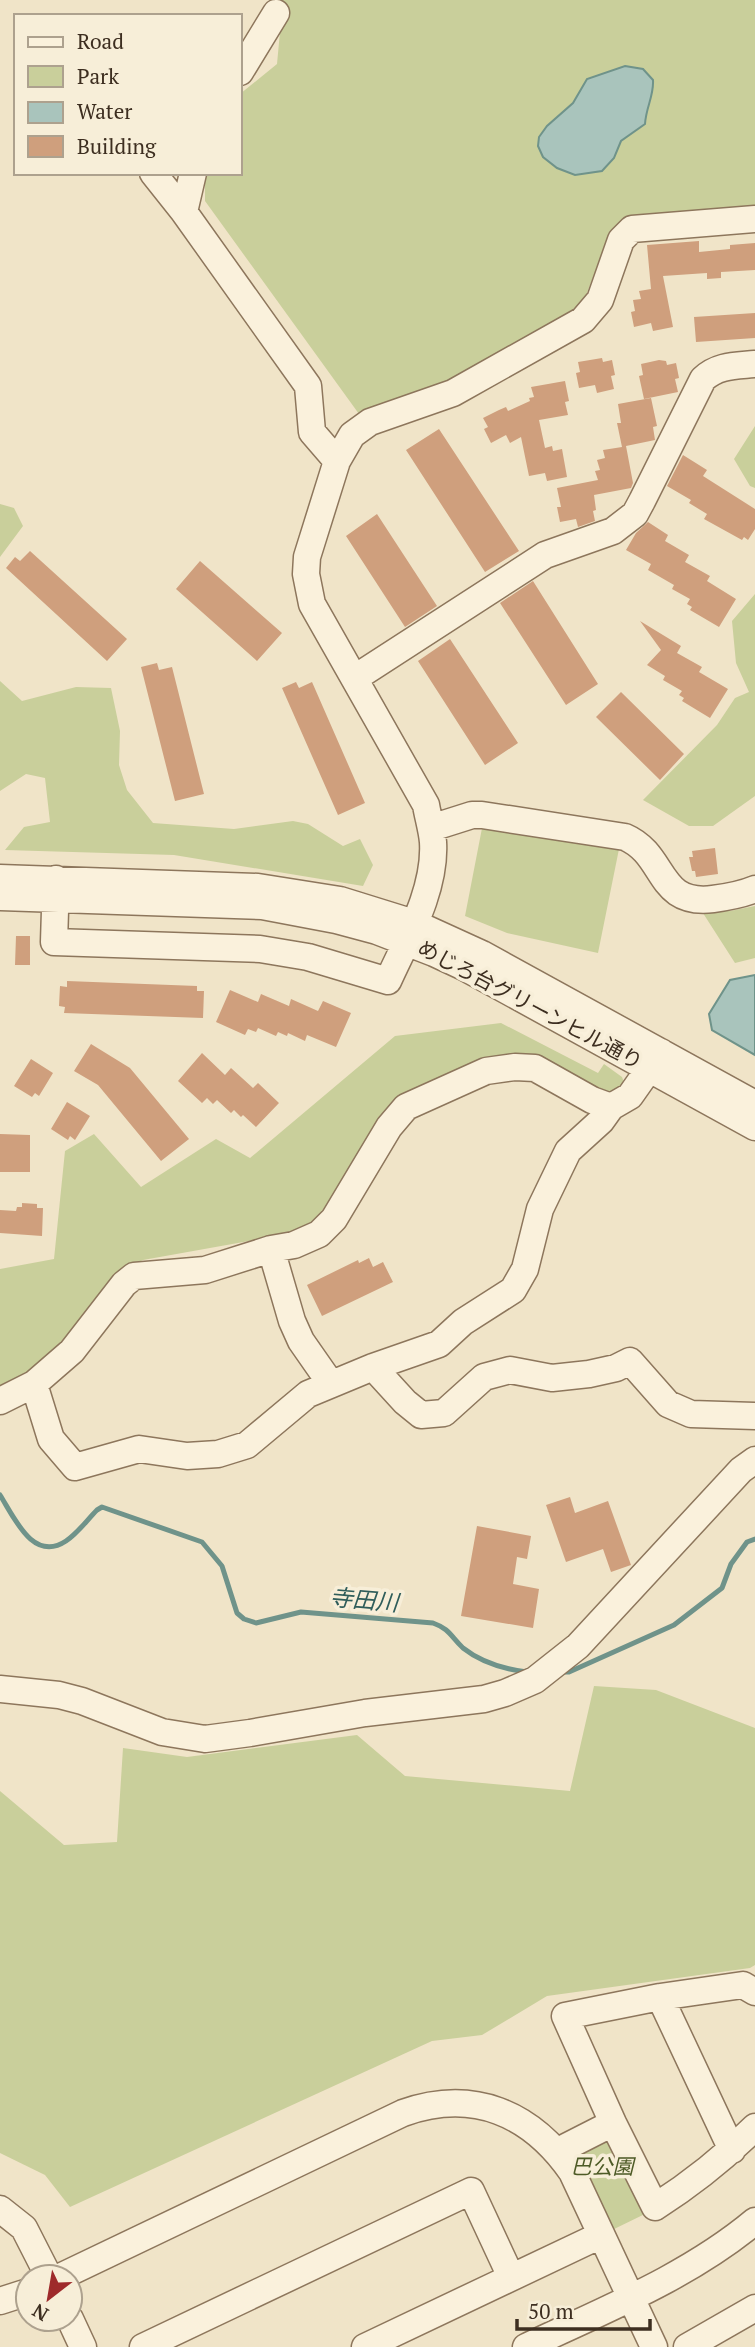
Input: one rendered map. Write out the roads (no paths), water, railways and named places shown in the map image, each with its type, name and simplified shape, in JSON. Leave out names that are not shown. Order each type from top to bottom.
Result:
[{"type":"street","points":[[242,69],[276,13]]},
{"type":"street","points":[[155,175],[308,386],[312,432],[337,461]]},
{"type":"street","points":[[184,212],[193,175]]},
{"type":"street","points":[[56,889],[54,942],[260,949],[308,957],[388,981],[430,880],[433,841],[426,805],[312,604],[307,581],[307,557],[343,447],[359,428],[370,422],[453,393],[583,320],[600,300],[621,240],[632,229],[755,219]]},
{"type":"street","points":[[355,678],[545,555],[613,531],[625,523],[635,514],[703,379],[723,367],[755,364]]},
{"type":"street","points":[[431,828],[472,815],[482,815],[625,837],[648,853],[670,886],[682,897],[700,900],[739,895],[755,889]]},
{"type":"street","name":"めじろ台グリーンヒル通り","points":[[0,878],[56,889]]},
{"type":"street","name":"めじろ台グリーンヒル通り","points":[[0,897],[56,889],[258,887],[340,900],[410,932],[482,954],[656,1061],[755,1127]]},
{"type":"street","points":[[34,1384],[51,1439],[75,1467],[139,1449],[198,1455],[218,1454],[247,1445],[308,1394],[439,1344],[463,1322],[513,1290],[525,1269],[540,1209],[568,1152],[601,1121],[611,1107],[630,1096],[656,1061]]},
{"type":"street","name":"めじろ台グリーンヒル通り","points":[[656,1061],[755,1104]]},
{"type":"street","points":[[0,1401],[34,1384],[72,1351],[124,1284],[134,1276],[205,1270],[271,1249],[294,1245],[319,1234],[334,1219],[389,1127],[406,1107],[486,1071],[514,1067],[535,1068],[592,1100],[611,1107]]},
{"type":"street","points":[[271,1249],[292,1321],[301,1340],[331,1384]]},
{"type":"street","points":[[373,1367],[405,1402],[421,1415],[444,1413],[484,1377],[510,1370],[552,1378],[603,1371],[630,1361],[668,1404],[691,1414],[755,1416]]},
{"type":"street","points":[[0,1689],[59,1695],[82,1701],[162,1732],[205,1739],[365,1713],[484,1699],[505,1693],[535,1680],[578,1646],[741,1470],[755,1460]]},
{"type":"street","points":[[755,1992],[743,1985],[660,1997],[565,2016],[612,2123],[655,2207],[688,2186],[755,2127]]},
{"type":"street","points":[[660,1997],[732,2150]]},
{"type":"street","points":[[84,2266],[414,2110],[452,2104],[476,2105],[500,2111],[526,2124],[558,2151],[572,2172],[654,2347]]},
{"type":"street","points":[[558,2151],[612,2123]]},
{"type":"street","points":[[143,2347],[471,2191],[511,2277]]},
{"type":"street","points":[[0,2209],[24,2228],[42,2263]]},
{"type":"street","points":[[526,2347],[693,2264],[755,2221]]},
{"type":"street","points":[[365,2347],[601,2235]]},
{"type":"street","points":[[687,2347],[755,2308]]},
{"type":"water","points":[[625,66],[643,69],[653,80],[645,124],[621,141],[614,158],[602,171],[575,175],[557,168],[543,157],[538,146],[539,137],[547,126],[573,103],[587,79]]},
{"type":"water","points":[[755,975],[755,1055],[712,1030],[709,1014],[730,980]]},
{"type":"waterway","name":"寺田川","points":[[0,1495],[18,1525],[34,1542],[44,1546],[54,1546],[66,1541],[102,1507],[202,1542],[222,1566],[237,1613],[244,1619],[256,1623],[301,1612],[433,1623],[447,1631],[463,1648],[478,1658],[501,1667],[527,1672]]},
{"type":"waterway","name":"寺田川","points":[[561,1672],[569,1672],[674,1625],[722,1588],[731,1564],[747,1542],[755,1539]]},
{"type":"park label","name":"巴公園","points":[[602,2167]]}]
